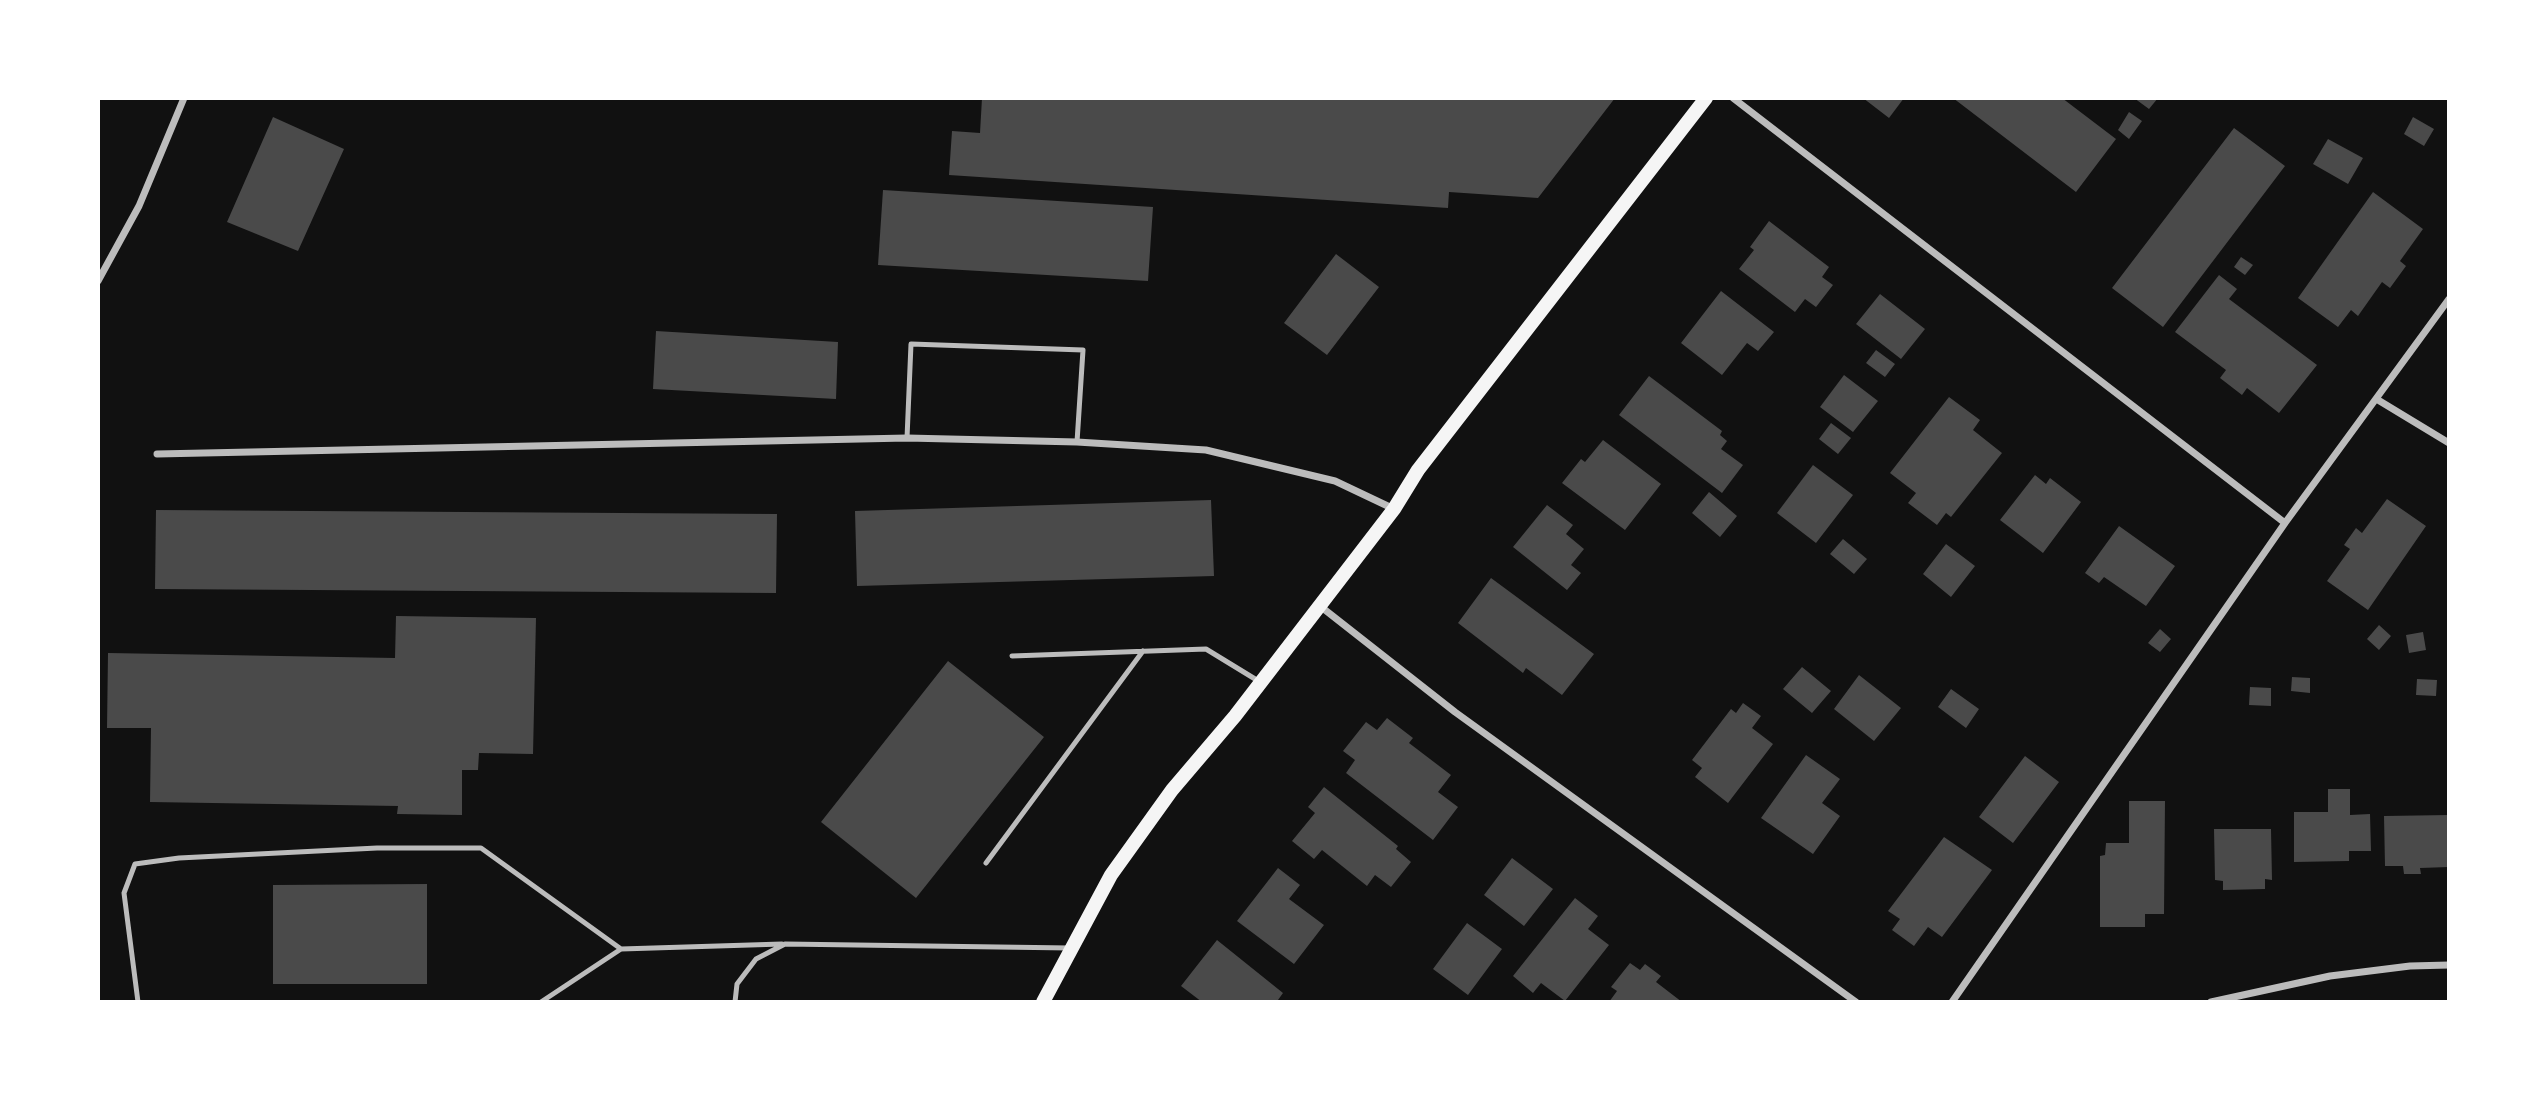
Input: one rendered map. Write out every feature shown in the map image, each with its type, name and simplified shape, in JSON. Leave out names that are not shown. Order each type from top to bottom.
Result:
[{"type":"main road","points":[[1043,1002],[1111,875],[1164,800],[1320,606],[1394,509],[1418,470],[1706,98]]},
{"type":"street","points":[[98,281],[139,206],[184,98]]},
{"type":"street","points":[[1733,98],[2285,523]]},
{"type":"street","points":[[1952,1002],[2285,523],[2378,400],[2449,299]]},
{"type":"street","points":[[2378,400],[2449,443]]},
{"type":"street","points":[[157,454],[907,438],[1077,442],[1206,450],[1335,481],[1394,509]]},
{"type":"street","points":[[1320,606],[1455,712],[1856,1002]]},
{"type":"street","points":[[2211,1002],[2330,976],[2410,966],[2449,965]]},
{"type":"lane","points":[[907,438],[911,344],[1083,350],[1077,442]]},
{"type":"lane","points":[[1012,656],[1206,649],[1260,682]]},
{"type":"lane","points":[[986,863],[1143,651]]},
{"type":"lane","points":[[138,1002],[124,892],[135,864],[179,858],[377,848],[481,848],[621,949]]},
{"type":"lane","points":[[541,1002],[621,949],[785,944],[1070,948]]},
{"type":"lane","points":[[735,1002],[737,984],[756,959],[785,944]]},
{"type":"building","points":[[982,98],[1615,98],[1538,198],[1449,192],[1448,208],[949,175],[952,131],[980,133]]},
{"type":"building","points":[[1863,98],[1904,98],[1889,118]]},
{"type":"building","points":[[1953,98],[2062,98],[2116,139],[2076,192]]},
{"type":"building","points":[[2134,98],[2158,98],[2149,109]]},
{"type":"building","points":[[2129,112],[2142,121],[2129,139],[2118,130]]},
{"type":"building","points":[[273,117],[344,149],[298,251],[227,222]]},
{"type":"building","points":[[2413,117],[2434,129],[2424,146],[2404,134]]},
{"type":"building","points":[[2234,128],[2285,166],[2163,327],[2112,288]]},
{"type":"building","points":[[2328,139],[2363,158],[2348,184],[2313,164]]},
{"type":"building","points":[[883,190],[1153,207],[1148,281],[878,265]]},
{"type":"building","points":[[2373,192],[2423,229],[2400,261],[2406,266],[2390,288],[2382,282],[2358,316],[2351,310],[2338,327],[2298,298]]},
{"type":"building","points":[[1769,221],[1829,267],[1822,277],[1833,285],[1816,307],[1805,299],[1795,312],[1739,269],[1754,250],[1750,247]]},
{"type":"building","points":[[1336,254],[1379,287],[1327,355],[1284,323]]},
{"type":"building","points":[[2241,257],[2253,265],[2245,275],[2234,267]]},
{"type":"building","points":[[2219,275],[2237,289],[2229,299],[2317,365],[2279,413],[2247,388],[2242,395],[2220,378],[2226,370],[2175,332]]},
{"type":"building","points":[[1721,291],[1774,332],[1758,351],[1747,343],[1722,375],[1681,343]]},
{"type":"building","points":[[1880,294],[1925,329],[1901,359],[1856,324]]},
{"type":"building","points":[[656,331],[838,342],[836,399],[653,389]]},
{"type":"building","points":[[1876,350],[1895,364],[1885,377],[1866,363]]},
{"type":"building","points":[[1844,375],[1878,401],[1853,432],[1820,407]]},
{"type":"building","points":[[1649,376],[1722,431],[1720,435],[1727,441],[1721,449],[1743,465],[1722,493],[1619,415]]},
{"type":"building","points":[[1949,397],[1980,420],[1973,430],[2002,453],[1951,517],[1946,513],[1937,525],[1908,503],[1916,493],[1890,473]]},
{"type":"building","points":[[1831,423],[1851,438],[1838,454],[1819,439]]},
{"type":"building","points":[[1603,440],[1661,484],[1625,530],[1562,483],[1581,459],[1585,462]]},
{"type":"building","points":[[1813,465],[1853,495],[1816,543],[1777,513]]},
{"type":"building","points":[[2035,475],[2046,484],[2050,478],[2081,502],[2043,553],[2000,520]]},
{"type":"building","points":[[1709,492],[1737,516],[1720,537],[1692,513]]},
{"type":"building","points":[[2387,499],[2426,526],[2368,610],[2327,581],[2350,549],[2344,545],[2356,528],[2362,533]]},
{"type":"building","points":[[1211,500],[1214,576],[857,586],[855,511]]},
{"type":"building","points":[[1547,505],[1573,525],[1566,534],[1584,549],[1571,565],[1581,573],[1567,590],[1513,547]]},
{"type":"building","points":[[156,510],[777,514],[776,593],[155,589]]},
{"type":"building","points":[[2119,526],[2175,566],[2146,606],[2104,577],[2099,583],[2085,573]]},
{"type":"building","points":[[1843,539],[1867,559],[1854,574],[1830,554]]},
{"type":"building","points":[[1946,544],[1975,566],[1951,597],[1923,574]]},
{"type":"building","points":[[1491,578],[1594,654],[1562,695],[1526,668],[1523,673],[1458,623]]},
{"type":"building","points":[[396,616],[536,618],[533,754],[479,753],[478,770],[462,770],[462,815],[397,814],[398,806],[150,802],[151,728],[107,728],[108,653],[395,658]]},
{"type":"building","points":[[2379,625],[2391,636],[2379,650],[2367,639]]},
{"type":"building","points":[[2160,629],[2171,639],[2160,652],[2148,643]]},
{"type":"building","points":[[2423,632],[2426,650],[2409,653],[2406,635]]},
{"type":"building","points":[[948,661],[1044,737],[916,898],[821,822]]},
{"type":"building","points":[[1802,667],[1831,691],[1812,713],[1783,689]]},
{"type":"building","points":[[1859,675],[1901,708],[1874,741],[1834,709]]},
{"type":"building","points":[[2292,677],[2310,678],[2310,693],[2291,691]]},
{"type":"building","points":[[2417,679],[2437,680],[2436,696],[2416,695]]},
{"type":"building","points":[[2250,687],[2271,688],[2271,706],[2249,705]]},
{"type":"building","points":[[1951,689],[1979,709],[1966,728],[1938,707]]},
{"type":"building","points":[[1743,703],[1761,716],[1752,728],[1773,744],[1728,803],[1695,777],[1702,768],[1692,760],[1731,709],[1736,713]]},
{"type":"building","points":[[1387,718],[1413,738],[1409,743],[1451,775],[1438,792],[1458,807],[1433,840],[1346,773],[1355,760],[1343,751],[1366,722],[1377,730]]},
{"type":"building","points":[[1806,755],[1840,779],[1822,803],[1840,816],[1813,854],[1761,818]]},
{"type":"building","points":[[2025,756],[2059,782],[2013,843],[1979,817]]},
{"type":"building","points":[[1324,787],[1398,846],[1396,849],[1411,862],[1391,887],[1375,875],[1367,886],[1322,850],[1314,859],[1292,841],[1315,813],[1308,807]]},
{"type":"building","points":[[2328,789],[2350,789],[2350,815],[2370,814],[2371,851],[2349,851],[2349,861],[2294,862],[2294,812],[2328,812]]},
{"type":"building","points":[[2129,801],[2165,801],[2164,914],[2145,914],[2145,927],[2100,927],[2100,856],[2105,855],[2106,843],[2129,843]]},
{"type":"building","points":[[2449,815],[2449,867],[2420,868],[2421,874],[2404,874],[2403,866],[2385,866],[2384,816]]},
{"type":"building","points":[[2214,829],[2271,829],[2272,880],[2265,879],[2265,889],[2223,890],[2223,881],[2215,880]]},
{"type":"building","points":[[1944,837],[1992,870],[1942,937],[1928,927],[1914,946],[1892,930],[1900,919],[1888,911]]},
{"type":"building","points":[[1512,858],[1553,889],[1524,926],[1484,895]]},
{"type":"building","points":[[1278,868],[1300,885],[1289,899],[1324,925],[1294,964],[1237,921]]},
{"type":"building","points":[[427,884],[427,984],[273,984],[273,885]]},
{"type":"building","points":[[1575,898],[1598,916],[1588,929],[1609,945],[1565,1001],[1541,983],[1533,993],[1513,976]]},
{"type":"building","points":[[1467,923],[1502,949],[1468,995],[1433,969]]},
{"type":"building","points":[[1217,940],[1283,993],[1278,1000],[1280,1002],[1202,1002],[1181,986]]},
{"type":"building","points":[[1630,963],[1640,970],[1645,964],[1661,976],[1656,982],[1682,1002],[1609,1002],[1617,991],[1611,987]]}]
